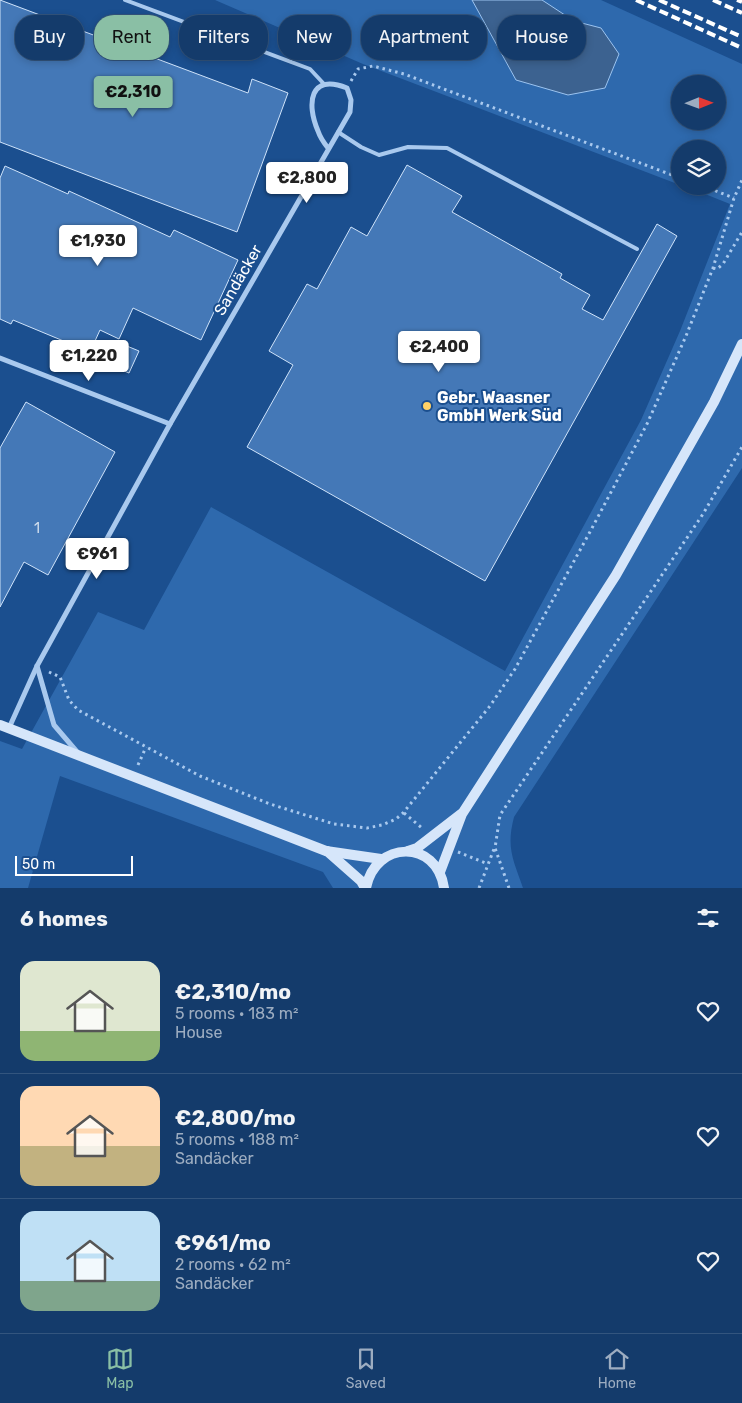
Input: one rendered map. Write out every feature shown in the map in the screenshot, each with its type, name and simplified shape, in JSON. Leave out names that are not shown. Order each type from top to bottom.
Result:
[{"type":"main road","points":[[440,872],[462,814],[616,575],[714,402],[742,344]]},
{"type":"main road","points":[[5,727],[326,851],[381,859]]},
{"type":"main road","points":[[365,888],[373,868],[381,859],[398,852],[417,848],[462,814]]},
{"type":"main road","points":[[326,851],[360,881],[365,888]]},
{"type":"main road","points":[[408,851],[426,858],[440,872],[444,888]]},
{"type":"street","points":[[328,148],[318,130],[311,101],[315,90],[324,84],[335,83],[347,88]]},
{"type":"street","name":"Sandäcker","points":[[5,727],[36,666],[170,424],[350,112],[351,100],[347,88]]},
{"type":"street","points":[[0,358],[170,424]]},
{"type":"street","points":[[36,666],[54,725],[82,757]]},
{"type":"lane","points":[[125,0],[310,69],[324,84]]},
{"type":"lane","points":[[338,132],[361,147],[379,155],[408,147],[447,148],[637,249]]},
{"type":"path","points":[[347,88],[358,69],[373,66],[404,74],[671,175]]},
{"type":"path","points":[[36,666],[60,677],[69,700],[78,710],[200,776],[270,804],[334,824],[367,828],[382,825],[404,813],[490,706],[515,669],[647,424],[686,336],[713,268],[734,198],[742,180]]},
{"type":"path","points":[[726,195],[734,198]]},
{"type":"path","points":[[713,268],[717,269],[720,267],[742,232]]},
{"type":"path","points":[[479,888],[495,848],[500,814],[703,514],[742,447]]},
{"type":"path","points":[[133,777],[146,747]]},
{"type":"path","points":[[495,848],[509,888]]},
{"type":"shaded area","points":[[215,0],[601,0],[742,64],[742,468],[514,817],[511,837],[512,853],[523,888],[333,888],[323,872],[60,776],[28,888],[0,888],[0,741],[22,749],[98,612],[144,630],[211,507],[505,671],[641,420],[680,331],[730,204],[708,195],[726,195],[726,140],[671,140],[671,182],[351,59],[351,15],[278,15],[278,27],[268,23],[268,15],[250,15]]},
{"type":"shaded area","points":[[472,0],[542,0],[565,15],[497,15],[497,45],[487,27],[487,15],[480,15]]},
{"type":"shaded area","points":[[586,24],[601,28],[619,54],[605,88],[568,95],[516,80],[505,60],[586,60]]},
{"type":"building","points":[[0,0],[40,15],[15,15],[15,60],[84,60],[84,32],[94,35],[94,60],[160,60],[248,93],[252,79],[288,93],[237,232],[0,142]]},
{"type":"building","name":"Gebr. Waasner GmbH Werk Süd","points":[[407,165],[462,196],[452,212],[562,274],[560,278],[590,295],[582,309],[603,320],[657,224],[677,236],[485,581],[247,447],[293,365],[269,351],[307,284],[317,289],[351,227],[367,236]]},
{"type":"building","points":[[5,166],[68,194],[69,191],[170,237],[174,230],[238,260],[201,340],[133,308],[119,339],[100,330],[90,352],[13,320],[11,324],[0,319],[0,178]]},
{"type":"building","points":[[122,344],[139,351],[129,373],[112,366]]},
{"type":"building","points":[[26,402],[115,452],[48,575],[24,562],[0,607],[0,448]]},
{"type":"railway","points":[[636,0],[742,48]]},
{"type":"railway","points":[[659,0],[742,37]]},
{"type":"railway","points":[[713,0],[742,13]]},
{"type":"railway","points":[[737,0],[742,2]]},
{"type":"place","name":"Gebr. Waasner GmbH Werk Süd","points":[[427,406]]}]
